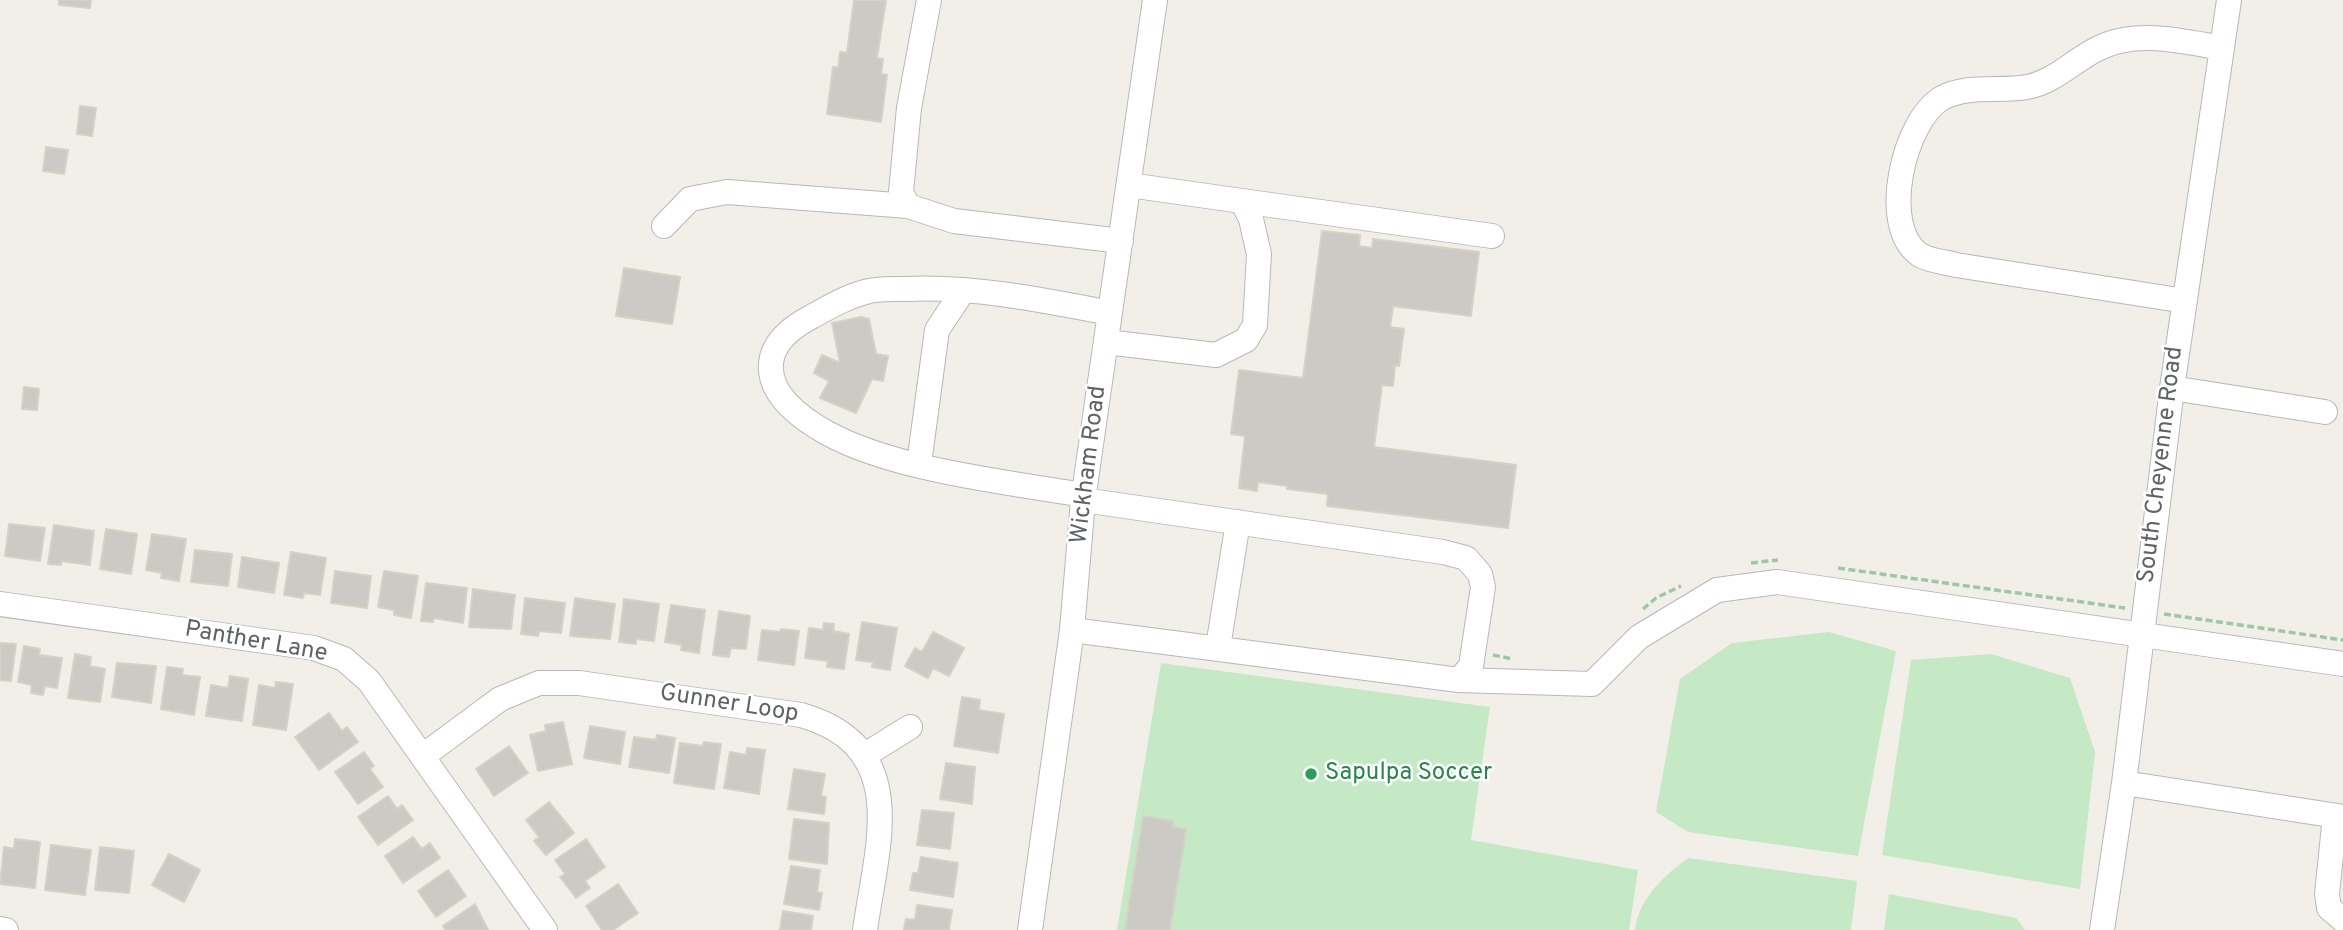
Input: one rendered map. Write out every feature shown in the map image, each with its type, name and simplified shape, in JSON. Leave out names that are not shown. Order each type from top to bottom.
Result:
[{"type":"street","points":[[908,206],[901,192],[909,108],[929,0]]},
{"type":"street","name":"Wickham Road","points":[[1030,930],[1072,630],[1083,498],[1155,0]]},
{"type":"street","name":"South Cheyenne Road","points":[[2102,930],[2124,783],[2140,633],[2172,388],[2229,0]]},
{"type":"street","points":[[2185,301],[1956,265],[1920,255],[1907,237],[1896,204],[1903,160],[1923,116],[1942,98],[1972,90],[2028,87],[2063,72],[2095,49],[2119,39],[2161,38],[2222,48]]},
{"type":"street","points":[[1129,185],[1492,236]]},
{"type":"street","points":[[664,226],[690,199],[727,192],[908,206],[954,221],[1121,241]]},
{"type":"street","points":[[1106,342],[1216,355],[1247,340],[1255,325],[1259,254],[1251,219],[1242,201]]},
{"type":"street","points":[[1110,313],[1021,296],[926,288],[870,290],[839,302],[792,327],[776,349],[771,362],[775,388],[793,409],[827,433],[875,453],[919,464],[1083,498],[1466,558],[1480,573],[1483,587],[1471,666],[1458,680]]},
{"type":"street","points":[[919,464],[937,330],[963,291]]},
{"type":"street","points":[[2172,388],[2325,412]]},
{"type":"street","points":[[1218,647],[1238,523]]},
{"type":"street","points":[[1072,630],[1458,680],[1591,684],[1639,636],[1717,590],[1777,582],[2343,664]]},
{"type":"street","name":"Panther Lane","points":[[0,604],[330,652],[356,668],[369,681],[545,930]]},
{"type":"street","name":"Gunner Loop","points":[[423,756],[500,699],[539,683],[559,682],[801,715],[838,730],[865,755],[878,786],[881,812],[865,930]]},
{"type":"street","points":[[865,755],[910,727]]},
{"type":"street","points":[[2124,783],[2339,816],[2327,894],[2329,908],[2343,920]]},
{"type":"street","points":[[0,929],[6,930]]},
{"type":"green space","points":[[1829,632],[1896,651],[1858,856],[1688,832],[1656,812],[1680,679],[1732,643]]},
{"type":"green space","points":[[1991,654],[2070,678],[2095,752],[2080,889],[1882,855],[1911,660]]},
{"type":"green space","name":"Sapulpa Soccer","points":[[1161,663],[1490,707],[1471,840],[1638,870],[1629,930],[1117,930]]},
{"type":"green space","points":[[1688,858],[1857,881],[1851,930],[1635,930],[1637,918],[1647,898],[1670,872]]},
{"type":"green space","points":[[1889,894],[2016,918],[2025,930],[1884,930]]},
{"type":"building","points":[[59,0],[91,0],[90,8],[59,5]]},
{"type":"building","points":[[854,0],[886,0],[877,58],[883,59],[881,74],[887,75],[881,122],[827,114],[833,67],[838,68],[840,52],[847,53]]},
{"type":"building","points":[[80,106],[96,108],[92,136],[77,134]]},
{"type":"building","points":[[46,147],[68,150],[64,174],[43,171]]},
{"type":"building","points":[[1322,231],[1360,235],[1359,246],[1372,248],[1373,239],[1479,252],[1471,316],[1393,306],[1390,327],[1404,329],[1399,366],[1395,365],[1393,386],[1382,385],[1374,447],[1516,465],[1508,528],[1327,506],[1328,494],[1287,489],[1287,486],[1258,482],[1257,491],[1239,488],[1245,436],[1231,434],[1239,370],[1303,378]]},
{"type":"building","points":[[624,268],[680,277],[672,324],[616,316]]},
{"type":"building","points":[[861,317],[869,319],[876,354],[888,356],[883,381],[872,379],[856,413],[820,398],[829,381],[814,373],[822,355],[840,363],[832,323]]},
{"type":"building","points":[[24,387],[39,389],[37,410],[22,409]]},
{"type":"building","points":[[9,524],[45,528],[40,561],[5,556]]},
{"type":"building","points":[[54,525],[94,531],[90,565],[61,561],[61,565],[48,564]]},
{"type":"building","points":[[106,529],[137,534],[131,574],[100,569]]},
{"type":"building","points":[[152,534],[186,539],[179,581],[161,578],[162,573],[146,570]]},
{"type":"building","points":[[195,550],[232,554],[228,586],[191,582]]},
{"type":"building","points":[[291,552],[326,558],[320,595],[304,593],[303,598],[284,595]]},
{"type":"building","points":[[242,557],[279,563],[274,593],[238,587]]},
{"type":"building","points":[[335,571],[371,576],[367,608],[331,603]]},
{"type":"building","points":[[384,571],[418,576],[411,618],[394,615],[394,610],[378,607]]},
{"type":"building","points":[[426,583],[467,588],[463,623],[434,618],[433,622],[421,621]]},
{"type":"building","points":[[473,589],[515,595],[511,629],[469,627]]},
{"type":"building","points":[[525,598],[565,603],[561,633],[539,631],[538,636],[521,634]]},
{"type":"building","points":[[575,598],[615,604],[610,639],[570,636]]},
{"type":"building","points":[[624,599],[659,604],[654,641],[636,639],[636,644],[619,642]]},
{"type":"building","points":[[671,605],[705,610],[699,653],[681,650],[682,645],[665,642]]},
{"type":"building","points":[[719,611],[750,616],[746,649],[731,648],[729,657],[713,655]]},
{"type":"building","points":[[862,622],[897,628],[890,670],[872,667],[873,662],[856,660]]},
{"type":"building","points":[[824,623],[834,624],[833,631],[849,634],[844,669],[827,667],[828,661],[805,658],[809,628],[823,630]]},
{"type":"building","points":[[781,629],[799,631],[794,665],[758,660],[762,630],[780,632]]},
{"type":"building","points":[[933,632],[964,648],[949,676],[933,668],[928,678],[905,666],[915,648],[922,652]]},
{"type":"building","points":[[0,643],[16,644],[11,681],[0,680]]},
{"type":"building","points":[[24,646],[40,649],[39,655],[62,658],[57,688],[45,686],[43,695],[31,693],[32,685],[18,682]]},
{"type":"building","points":[[75,654],[91,657],[90,666],[105,669],[100,702],[68,698]]},
{"type":"building","points":[[117,663],[156,666],[151,703],[112,697]]},
{"type":"building","points":[[167,667],[183,669],[182,675],[200,677],[194,715],[161,709]]},
{"type":"building","points":[[230,676],[248,679],[242,721],[206,716],[211,685],[228,688]]},
{"type":"building","points":[[276,682],[293,684],[286,730],[253,725],[259,685],[275,688]]},
{"type":"building","points":[[962,697],[980,700],[979,710],[1004,714],[998,753],[954,746]]},
{"type":"building","points":[[329,713],[342,731],[347,727],[358,742],[319,770],[295,737]]},
{"type":"building","points":[[563,722],[572,764],[538,771],[530,735],[546,731],[545,725]]},
{"type":"building","points":[[590,726],[625,732],[620,764],[584,758]]},
{"type":"building","points":[[657,735],[675,738],[669,773],[629,767],[634,737],[656,740]]},
{"type":"building","points":[[704,742],[721,744],[714,789],[674,783],[680,743],[703,746]]},
{"type":"building","points":[[509,746],[528,773],[494,796],[476,769]]},
{"type":"building","points":[[747,748],[765,750],[759,794],[724,788],[730,752],[746,755]]},
{"type":"building","points":[[364,752],[374,766],[370,769],[383,787],[358,804],[335,772]]},
{"type":"building","points":[[946,763],[975,767],[972,804],[940,799]]},
{"type":"building","points":[[794,769],[825,774],[821,796],[826,797],[824,814],[788,809]]},
{"type":"building","points":[[388,796],[397,809],[402,805],[413,820],[378,845],[358,817]]},
{"type":"building","points":[[549,802],[574,833],[546,855],[534,841],[539,837],[526,820]]},
{"type":"building","points":[[922,810],[954,813],[950,849],[917,845]]},
{"type":"building","points":[[1143,816],[1173,821],[1172,827],[1186,829],[1170,930],[1125,930]]},
{"type":"building","points":[[794,819],[829,823],[827,864],[789,859]]},
{"type":"building","points":[[413,837],[422,849],[430,843],[440,858],[403,883],[385,856]]},
{"type":"building","points":[[15,839],[40,842],[35,888],[0,884],[4,847],[14,849]]},
{"type":"building","points":[[586,839],[605,867],[585,881],[590,888],[576,898],[560,877],[565,874],[555,860]]},
{"type":"building","points":[[51,845],[91,850],[85,895],[45,890]]},
{"type":"building","points":[[100,847],[134,851],[129,893],[95,890]]},
{"type":"building","points":[[169,854],[200,870],[184,902],[152,885]]},
{"type":"building","points":[[921,857],[958,863],[953,897],[910,890],[913,873],[918,873]]},
{"type":"building","points":[[791,866],[820,870],[817,892],[822,893],[819,910],[784,904]]},
{"type":"building","points":[[448,870],[466,896],[436,917],[418,891]]},
{"type":"building","points":[[618,884],[638,913],[613,930],[602,930],[586,906]]},
{"type":"building","points":[[475,904],[488,930],[446,930],[443,926]]},
{"type":"building","points":[[917,905],[952,910],[949,930],[904,930],[906,919],[915,920]]},
{"type":"building","points":[[783,911],[813,916],[811,930],[780,930]]},
{"type":"place","name":"Sapulpa Soccer","points":[[1311,774]]}]
